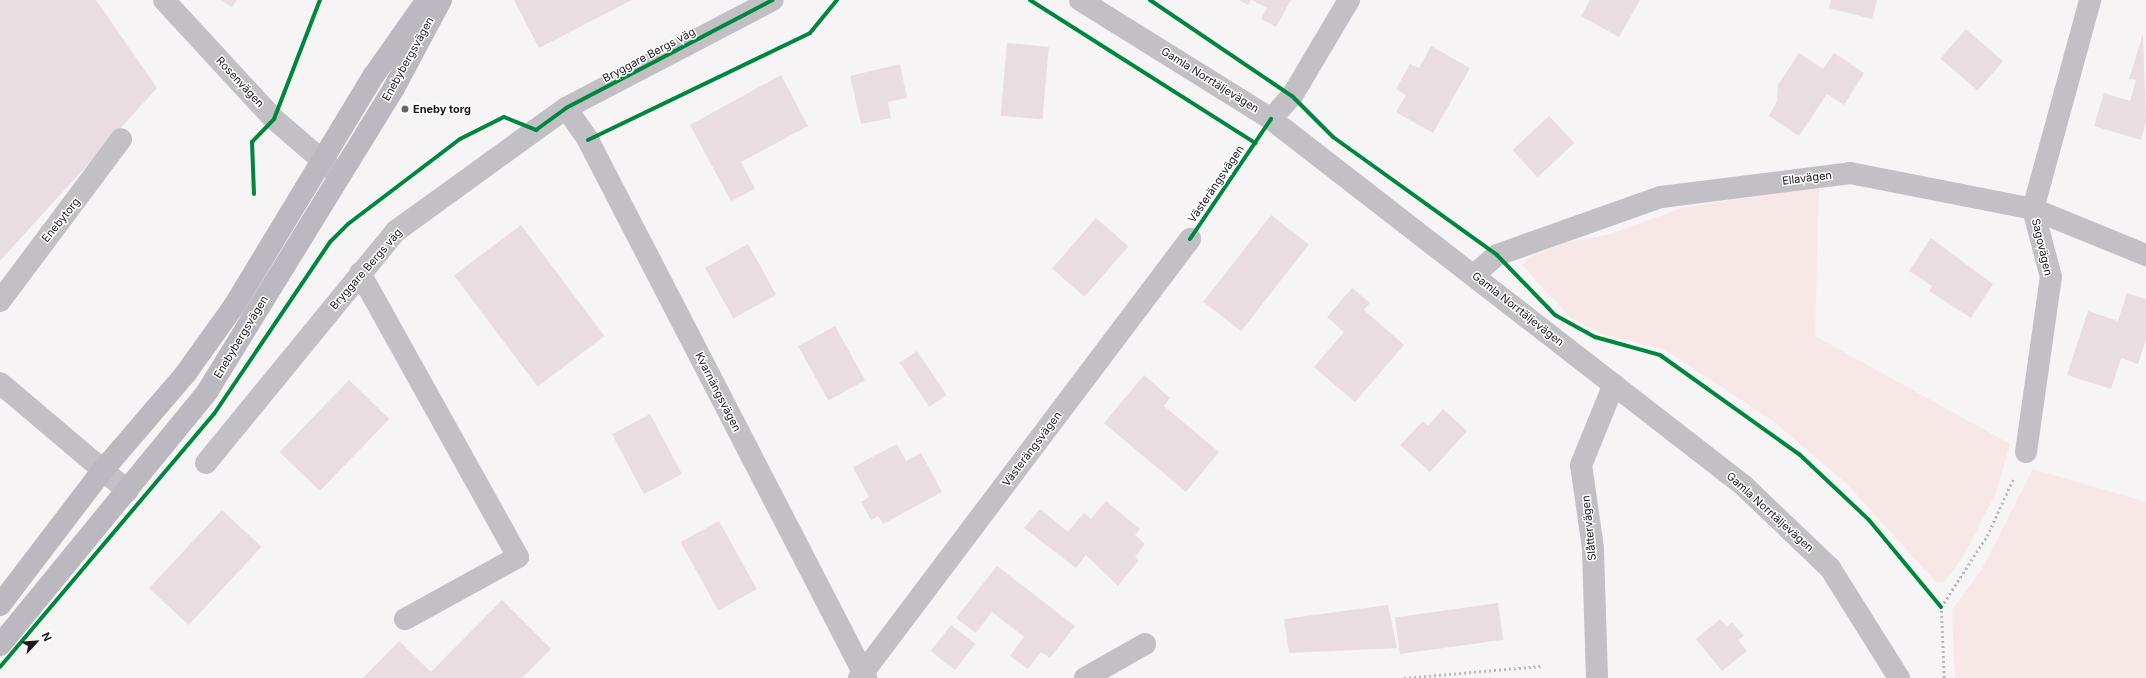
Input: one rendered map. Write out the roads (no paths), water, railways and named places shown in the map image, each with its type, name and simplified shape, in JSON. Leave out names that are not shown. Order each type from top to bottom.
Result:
[{"type":"main road","name":"Enebybergsvägen","points":[[0,605],[103,470],[186,373],[234,306],[321,160],[374,75],[427,0]]},
{"type":"main road","name":"Enebybergsvägen","points":[[0,645],[128,491],[207,392],[338,175],[394,88],[441,0]]},
{"type":"street","name":"Rosenvägen","points":[[164,0],[274,119],[338,175]]},
{"type":"street","name":"Bryggare Bergs väg","points":[[206,463],[360,273],[396,231],[566,108],[773,0]]},
{"type":"street","name":"Gamla Norrtäljevägen","points":[[1080,0],[1271,119],[1743,485],[1830,568],[1899,678]]},
{"type":"street","points":[[1271,119],[1292,96],[1349,0]]},
{"type":"street","name":"Sagovägen","points":[[2026,452],[2051,277],[2033,209],[2090,0]]},
{"type":"street","name":"Kvarnängsvägen","points":[[566,108],[588,140],[863,676]]},
{"type":"street","name":"Enebytorg","points":[[0,301],[121,139]]},
{"type":"street","name":"Ellavägen","points":[[1474,275],[1497,256],[1661,197],[1850,173],[2033,209],[2146,255]]},
{"type":"street","name":"Västerängsvägen","points":[[863,676],[1190,239]]},
{"type":"street","points":[[360,273],[518,557],[405,619]]},
{"type":"street","points":[[0,382],[128,491]]},
{"type":"street","name":"Slåttervägen","points":[[1597,678],[1593,548],[1581,465],[1614,384]]},
{"type":"street","points":[[1085,678],[1145,644]]},
{"type":"place","name":"Eneby torg","points":[[405,109]]}]
